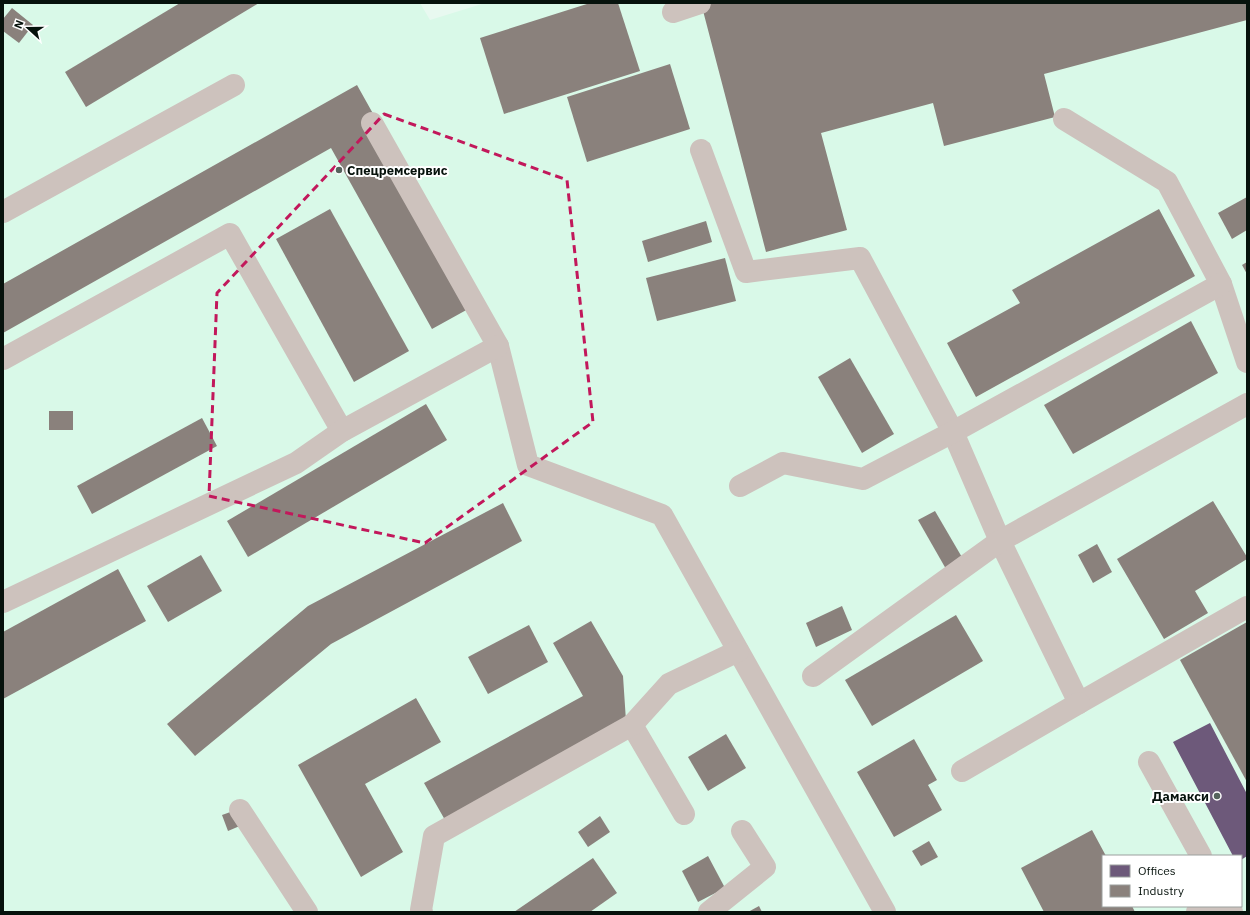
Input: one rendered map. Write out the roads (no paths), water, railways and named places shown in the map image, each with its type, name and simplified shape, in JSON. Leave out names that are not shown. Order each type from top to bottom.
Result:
[{"type":"lane","points":[[673,12],[700,3]]},
{"type":"lane","points":[[3,212],[234,85]]},
{"type":"lane","points":[[1064,119],[1167,182],[1221,284],[1247,362]]},
{"type":"lane","points":[[372,123],[498,346],[528,465],[662,515],[885,912]]},
{"type":"lane","points":[[701,150],[746,272],[860,258],[953,432],[1000,541],[1079,703]]},
{"type":"lane","points":[[3,359],[230,234],[342,431]]},
{"type":"lane","points":[[740,486],[783,463],[863,478],[953,432],[1221,284]]},
{"type":"lane","points":[[3,602],[296,463],[342,431],[498,346]]},
{"type":"lane","points":[[813,676],[1000,541],[1247,404]]},
{"type":"lane","points":[[962,771],[1247,607]]},
{"type":"lane","points":[[422,912],[421,910],[434,836],[632,725],[669,684],[738,651]]},
{"type":"lane","points":[[632,725],[684,814]]},
{"type":"lane","points":[[1149,762],[1200,855]]},
{"type":"lane","points":[[240,810],[307,912]]},
{"type":"lane","points":[[709,912],[765,867],[742,831]]},
{"type":"lane","points":[[1197,912],[1207,907]]},
{"type":"place","name":"Спецремсервис","points":[[339,170]]},
{"type":"place","name":"Дамакси","points":[[1217,796]]}]
